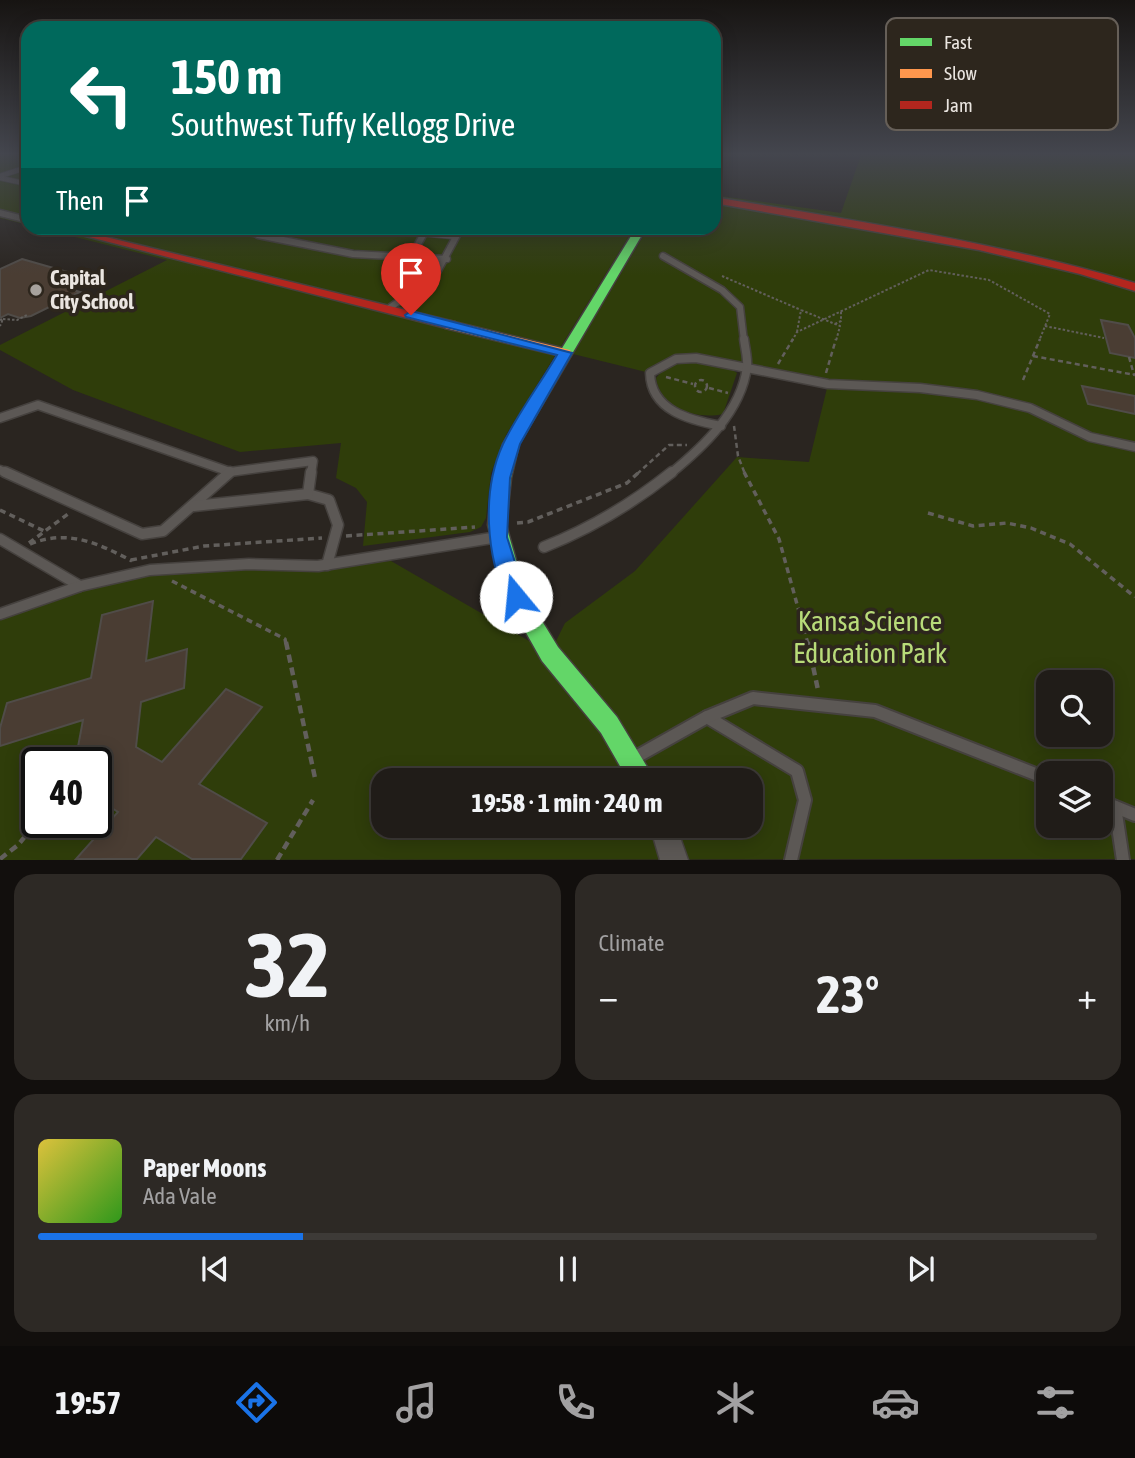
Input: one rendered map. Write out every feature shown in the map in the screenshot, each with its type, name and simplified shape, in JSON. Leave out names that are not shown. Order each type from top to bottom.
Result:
[{"type":"street","points":[[721,202],[1089,272],[1135,287]]},
{"type":"street","points":[[0,213],[21,218]]},
{"type":"street","points":[[87,235],[565,353]]},
{"type":"street","points":[[634,768],[609,725],[550,654],[529,620],[516,597],[497,531],[502,478],[511,444],[637,235]]},
{"type":"street","points":[[667,838],[674,859]]},
{"type":"lane","points":[[254,235],[326,250],[410,259],[447,259]]},
{"type":"lane","points":[[410,259],[423,235]]},
{"type":"lane","points":[[388,309],[435,276],[447,259],[457,235]]},
{"type":"lane","points":[[544,547],[582,531],[634,503],[697,452],[721,426],[731,397],[747,366],[740,307],[722,290],[663,256]]},
{"type":"lane","points":[[721,426],[696,421],[662,404],[651,390],[650,373],[676,359],[714,359],[823,383],[977,395],[1030,408],[1090,437],[1135,447]]},
{"type":"lane","points":[[0,418],[38,405],[230,472],[313,461],[308,494]]},
{"type":"lane","points":[[0,470],[142,534],[163,531],[230,472]]},
{"type":"lane","points":[[194,506],[308,494],[329,500],[338,525],[327,565]]},
{"type":"lane","points":[[0,614],[80,586],[150,570],[201,565],[327,565],[497,531]]},
{"type":"lane","points":[[0,552],[10,545],[80,586]]},
{"type":"lane","points":[[630,761],[707,717],[752,698],[821,703],[875,711],[1036,774]]},
{"type":"lane","points":[[707,717],[797,771],[805,800],[791,859]]},
{"type":"lane","points":[[1115,807],[1135,815]]},
{"type":"lane","points":[[1115,807],[1123,859]]},
{"type":"path","points":[[797,332],[929,271],[989,280],[1050,314],[1023,380]]},
{"type":"path","points":[[722,276],[840,326],[823,383]]},
{"type":"path","points":[[777,373],[779,359],[797,332],[801,310]]},
{"type":"path","points":[[835,324],[841,321],[841,310]]},
{"type":"path","points":[[0,326],[2,319],[17,320],[27,314]]},
{"type":"path","points":[[1045,326],[1104,338]]},
{"type":"path","points":[[1033,356],[1135,375],[1129,356]]},
{"type":"path","points":[[650,373],[693,384],[699,390],[709,388]]},
{"type":"path","points":[[693,384],[703,381],[709,388],[740,402],[735,413],[733,440],[736,456],[778,536],[792,575],[821,703]]},
{"type":"path","points":[[120,563],[204,546],[335,537],[497,531],[528,523],[627,483],[669,445],[701,445]]},
{"type":"path","points":[[1,512],[8,509]]},
{"type":"path","points":[[10,545],[44,531],[75,509]]},
{"type":"path","points":[[1,512],[44,531]]},
{"type":"path","points":[[928,513],[973,526],[1007,523],[1031,528],[1070,544],[1135,597]]},
{"type":"path","points":[[10,545],[49,536],[75,536],[131,560],[285,639],[292,659],[306,748],[315,778]]},
{"type":"path","points":[[277,859],[313,800]]},
{"type":"path","points":[[0,859],[24,838]]},
{"type":"green space","points":[[0,195],[21,195],[21,223],[0,218]]},
{"type":"green space","name":"Kansa Science Education Park","points":[[847,195],[1135,195],[1135,859],[0,860],[0,615],[80,586],[177,567],[318,566],[391,561],[550,653],[565,623],[635,571],[737,457],[809,462],[828,384],[735,363],[676,359],[650,373],[573,354],[644,235],[721,235],[721,196],[841,213]]},
{"type":"green space","points":[[67,235],[630,235],[506,435],[491,473],[486,518],[481,527],[470,532],[363,546],[367,502],[356,488],[336,478],[341,443],[240,452],[73,390],[0,350],[0,345],[167,260]]},
{"type":"green space","points":[[684,361],[719,364],[737,373],[723,414],[691,413],[681,410],[664,397],[656,378],[663,370]]},
{"type":"building","name":"Capital City School","points":[[22,259],[85,277],[64,287],[80,292],[31,316],[20,318],[8,314],[0,318],[0,269]]},
{"type":"building","points":[[1101,320],[1128,325],[1135,338],[1135,358],[1110,353]]},
{"type":"building","points":[[1082,386],[1135,396],[1135,414],[1088,404]]},
{"type":"building","points":[[153,601],[146,661],[187,649],[184,688],[141,702],[136,747],[162,762],[226,689],[262,707],[199,784],[267,823],[241,859],[192,859],[156,837],[137,859],[76,859],[95,838],[112,838],[112,819],[118,812],[112,808],[112,747],[78,747],[83,720],[0,746],[0,728],[7,703],[91,678],[102,615]]},
{"type":"traffic: fast","points":[[635,768],[609,725],[550,654],[516,597],[497,525],[502,478],[511,444],[637,235]]},
{"type":"traffic: slow","points":[[450,325],[565,353]]},
{"type":"traffic: jam","points":[[721,201],[979,247],[1032,258],[1135,287]]},
{"type":"traffic: jam","points":[[87,235],[450,325]]},
{"type":"place","name":"Capital City School","points":[[36,290]]},
{"type":"route","points":[[411,315],[565,353],[511,444],[502,478],[498,537],[516,597]]}]
